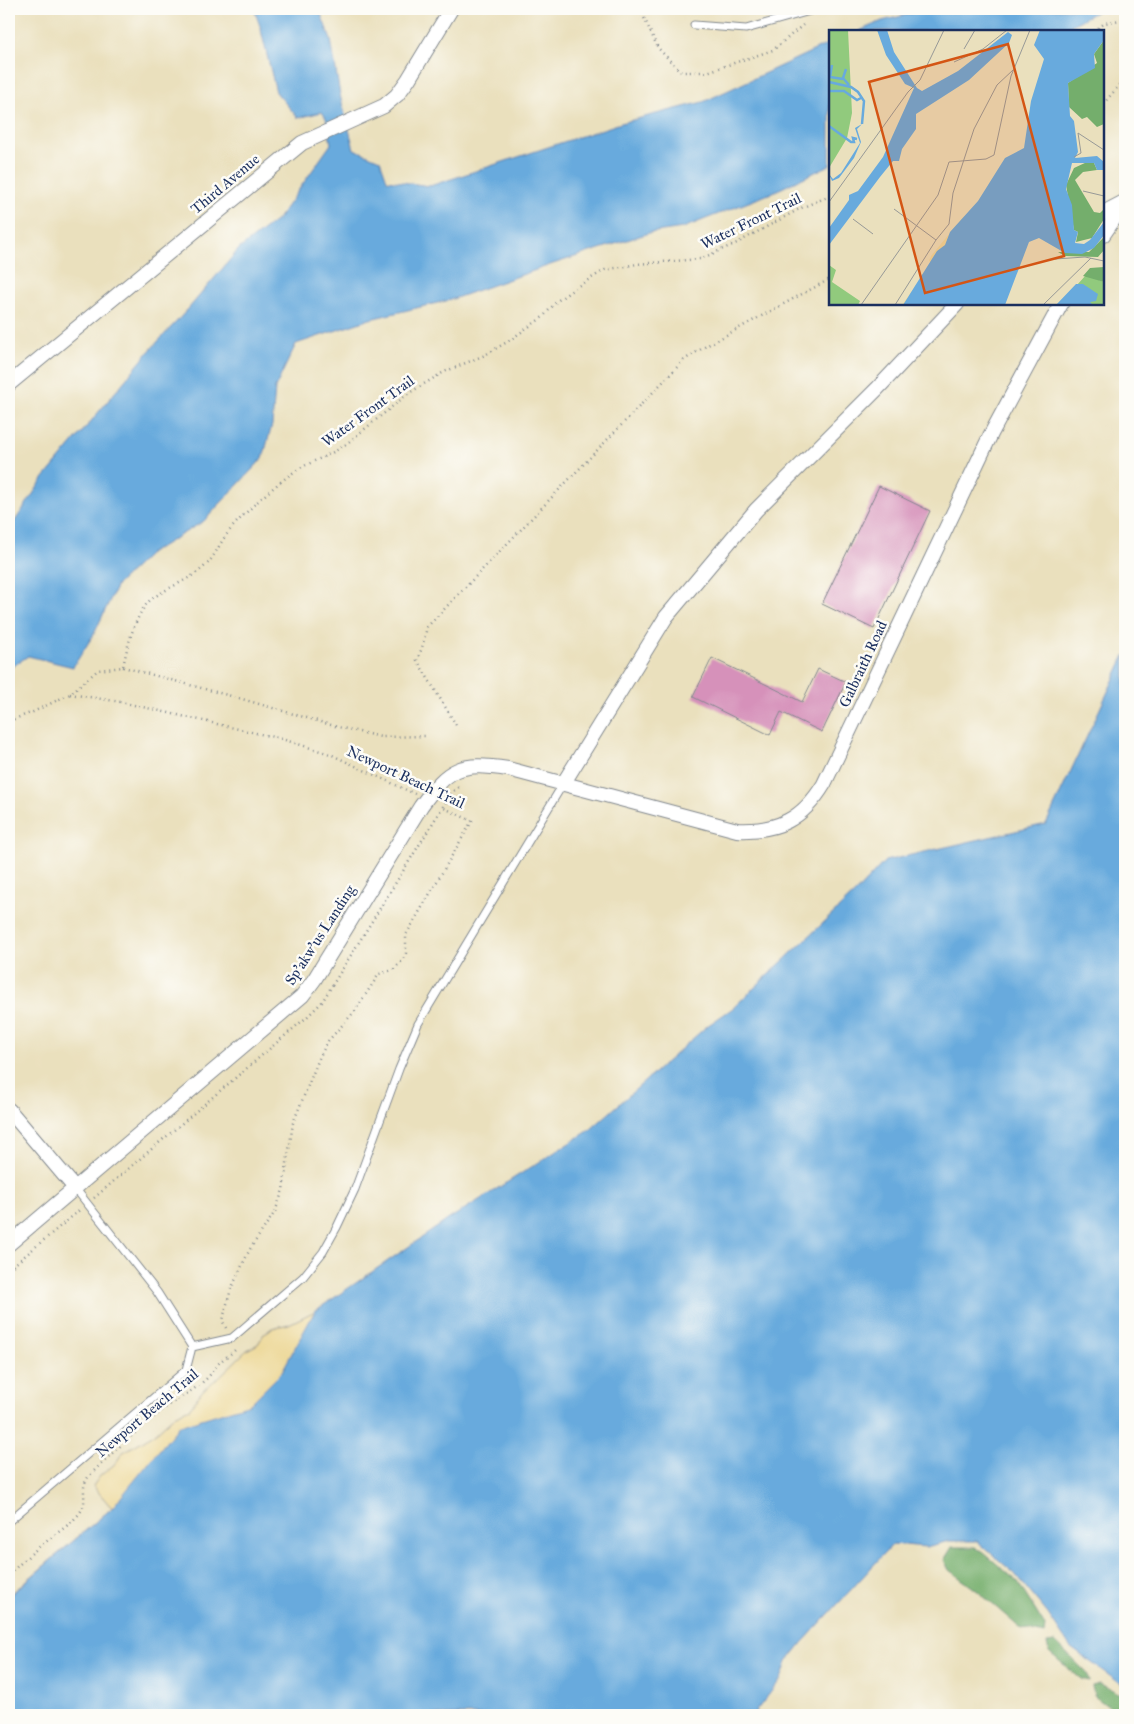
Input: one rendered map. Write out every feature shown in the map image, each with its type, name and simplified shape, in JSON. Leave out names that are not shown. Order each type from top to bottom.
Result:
[{"type":"street","name":"Third Avenue","points":[[9,384],[302,143],[384,106],[397,95],[451,9]]},
{"type":"street","points":[[1104,212],[1125,202]]},
{"type":"street","points":[[1104,234],[1125,202]]},
{"type":"street","points":[[563,784],[666,618],[756,510],[877,389],[956,305]]},
{"type":"street","name":"Galbraith Road","points":[[563,784],[737,830],[756,831],[773,827],[789,821],[812,803],[824,784],[991,434],[1060,305]]},
{"type":"street","name":"Sp’akw’us Landing","points":[[9,1244],[302,996],[314,980],[415,814],[444,777],[457,769],[476,765],[508,769],[563,784]]},
{"type":"street","points":[[9,1110],[75,1188]]},
{"type":"lane","points":[[694,25],[746,29],[817,9]]},
{"type":"lane","points":[[192,1347],[232,1338],[304,1276],[323,1252],[355,1189],[399,1069],[418,1024],[563,784]]},
{"type":"lane","points":[[9,1522],[186,1370],[192,1347],[158,1292],[75,1188]]},
{"type":"path","points":[[640,9],[658,48],[681,72],[707,72],[773,50],[807,21]]},
{"type":"path","points":[[1095,30],[1105,23],[1125,19]]},
{"type":"path","points":[[1104,103],[1125,79]]},
{"type":"path","name":"Water Front Trail","points":[[123,667],[134,626],[152,598],[187,580],[205,566],[227,534],[256,503],[302,467],[335,452],[345,445],[409,393],[444,372],[485,355],[500,346],[543,317],[557,301],[606,270],[637,264],[700,259],[737,243],[802,208],[829,196]]},
{"type":"path","points":[[456,725],[417,660],[427,627],[684,360],[829,279]]},
{"type":"path","points":[[9,721],[70,694],[98,670],[123,667],[381,737],[426,736]]},
{"type":"path","name":"Newport Beach Trail","points":[[70,694],[121,702],[282,739],[330,754],[419,796]]},
{"type":"path","points":[[9,1269],[308,1017],[322,1002],[452,792],[464,784]]},
{"type":"path","name":"Newport Beach Trail","points":[[9,1574],[46,1541],[60,1532],[82,1510],[83,1484],[90,1475],[162,1411],[206,1379],[220,1361],[236,1350],[237,1345],[223,1322],[231,1289],[250,1249],[275,1212],[285,1180],[296,1114],[320,1056],[328,1041],[355,1011],[379,974],[393,970],[403,960],[406,953],[406,935],[472,821],[437,804]]},
{"type":"green space","points":[[952,1547],[975,1547],[1017,1581],[1045,1626],[1044,1634],[1020,1628],[975,1589],[949,1570],[944,1560]]},
{"type":"green space","points":[[1055,1642],[1087,1673],[1089,1681],[1081,1679],[1049,1652],[1047,1643]]},
{"type":"green space","points":[[1100,1684],[1125,1696],[1125,1715],[1120,1715],[1094,1696],[1092,1686]]},
{"type":"sand","points":[[355,1285],[307,1375],[9,1645],[9,1593],[13,1592],[112,1508],[93,1486],[100,1476],[116,1463],[122,1453],[154,1434],[176,1414],[190,1408],[203,1390],[247,1350],[258,1344],[264,1334],[272,1328],[289,1324],[315,1311]]},
{"type":"water","points":[[254,9],[319,9],[331,40],[340,95],[354,149],[380,160],[387,180],[430,186],[621,123],[703,102],[829,43],[829,165],[769,194],[683,228],[649,233],[450,300],[370,319],[296,344],[275,388],[272,425],[263,458],[204,521],[149,554],[117,585],[94,634],[73,667],[28,656],[9,669],[9,530],[43,479],[151,349],[239,249],[278,219],[331,144],[326,118],[322,112],[298,118],[276,92]]},
{"type":"water","points":[[929,9],[1101,9],[1063,30],[861,30],[882,21]]},
{"type":"water","points":[[1125,655],[1125,1687],[1070,1647],[1048,1614],[1015,1574],[977,1541],[949,1541],[926,1547],[893,1544],[802,1643],[787,1662],[781,1679],[753,1715],[9,1715],[9,1596],[112,1508],[179,1426],[250,1404],[281,1373],[315,1311],[449,1219],[590,1130],[707,1026],[733,1008],[855,893],[885,861],[1046,824]]},
{"type":"building","points":[[879,486],[930,511],[874,629],[822,604]]},
{"type":"building","points":[[712,658],[802,702],[818,669],[846,682],[822,732],[781,712],[770,735],[693,697]]}]
